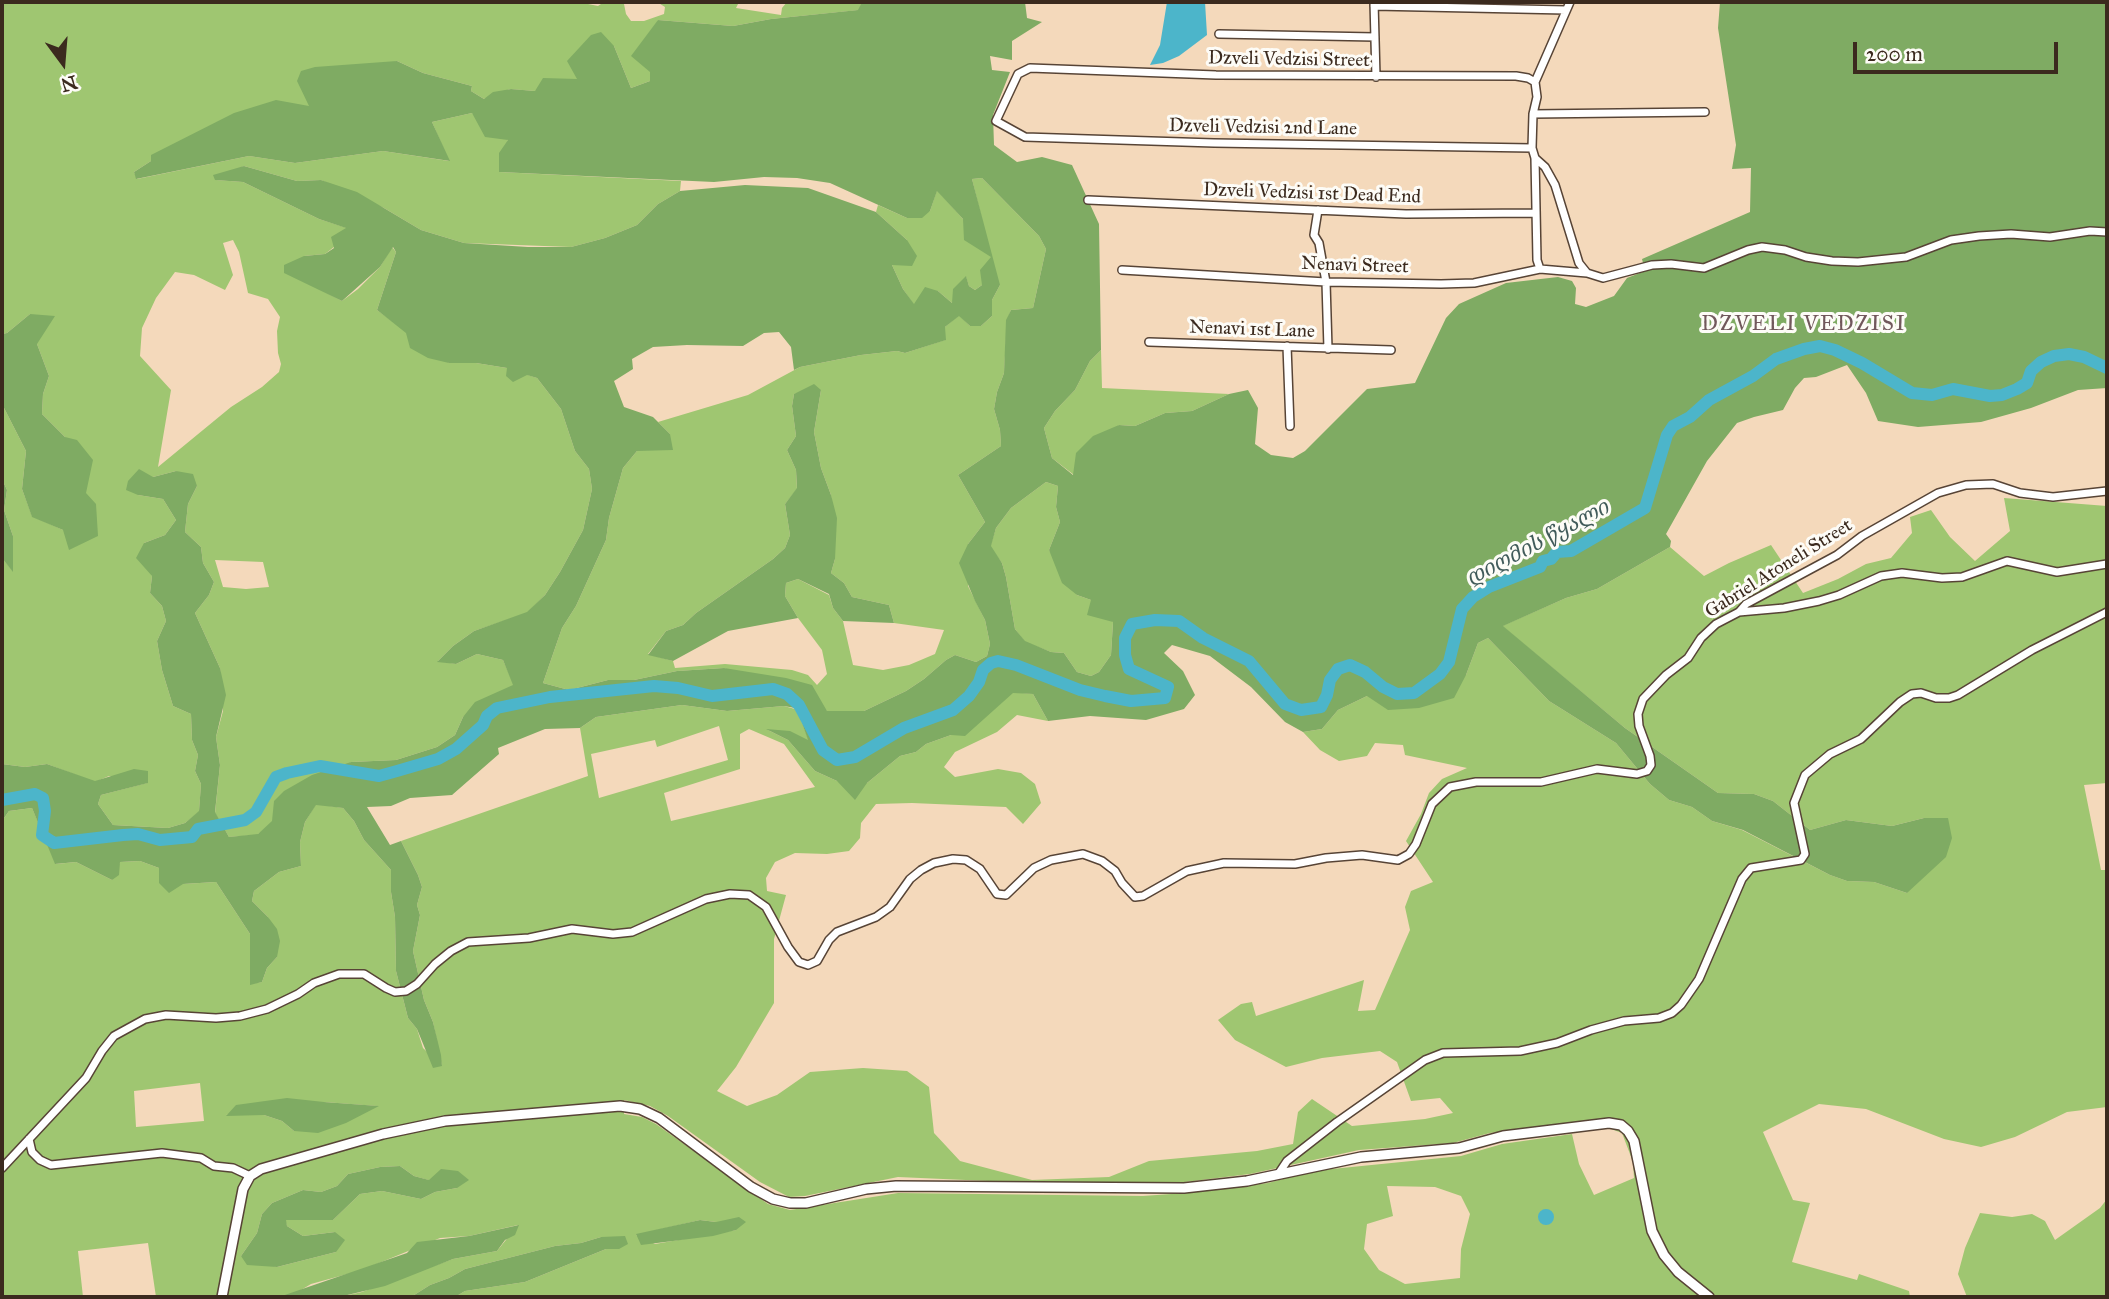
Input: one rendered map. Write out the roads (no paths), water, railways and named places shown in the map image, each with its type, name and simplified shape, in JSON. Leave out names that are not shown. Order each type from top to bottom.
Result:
[{"type":"street","points":[[1540,269],[1536,260],[1535,158],[1532,148],[1533,114],[1537,97],[1535,82],[1570,2]]},
{"type":"street","points":[[1376,77],[1374,4],[1566,10]]},
{"type":"street","points":[[1219,34],[1375,37]]},
{"type":"street","name":"Dzveli Vedzisi Street","points":[[996,121],[1018,75],[1030,68],[1216,75],[1516,76],[1535,82]]},
{"type":"street","points":[[1533,114],[1705,112]]},
{"type":"street","name":"Dzveli Vedzisi 2nd Lane","points":[[996,121],[1025,137],[1532,148]]},
{"type":"street","points":[[1535,158],[1545,167],[1555,184],[1567,216],[1572,245],[1579,263],[1587,274],[1604,278],[1652,265],[1704,268],[1762,247],[1785,250],[1806,257],[1858,262],[1906,257],[1951,240],[1979,236],[2011,234],[2050,237],[2090,231],[2107,232]]},
{"type":"street","name":"Dzveli Vedzisi 1st Dead End","points":[[1088,200],[1406,214],[1535,214]]},
{"type":"street","name":"Nenavi 1st Lane","points":[[1149,342],[1328,349],[1326,282],[1319,243],[1314,235],[1318,210]]},
{"type":"street","name":"Nenavi Street","points":[[1122,270],[1326,282],[1474,283],[1540,269],[1587,274]]},
{"type":"street","points":[[1287,346],[1290,426]]},
{"type":"street","points":[[1328,349],[1391,350]]},
{"type":"street","name":"Gabriel Atoneli Street","points":[[2,1168],[86,1078],[114,1037],[145,1019],[177,1015],[216,1018],[240,1016],[267,1009],[298,995],[314,983],[339,974],[364,974],[386,988],[396,992],[406,991],[451,951],[468,942],[529,938],[572,929],[613,934],[632,932],[706,899],[730,894],[749,895],[766,907],[788,947],[799,962],[808,965],[817,961],[837,932],[876,917],[890,907],[921,870],[934,863],[953,859],[966,860],[973,864],[980,869],[997,894],[1006,895],[1034,868],[1051,860],[1083,855],[1102,861],[1115,871],[1136,897],[1143,896],[1187,871],[1224,863],[1287,864],[1362,855],[1398,860],[1409,855],[1432,804],[1450,787],[1476,782],[1541,782],[1597,769],[1637,774],[1647,771],[1651,765],[1650,756],[1639,726],[1638,714],[1643,699],[1666,675],[1688,658],[1701,638],[1716,624],[1739,612],[1746,604],[1837,555],[1862,537],[1938,493],[1966,485],[1993,484],[2021,493],[2053,497],[2107,491]]},
{"type":"street","points":[[1739,612],[1784,608],[1819,601],[1873,579],[1891,575],[1962,577],[2007,561],[2057,572],[2107,564]]},
{"type":"street","points":[[1279,1173],[1287,1161],[1337,1122],[1426,1060],[1443,1053],[1520,1051],[1557,1043],[1624,1021],[1659,1018],[1672,1013],[1699,979],[1742,880],[1751,868],[1801,860],[1805,854],[1794,803],[1805,775],[1830,754],[1861,739],[1912,694],[1922,693],[1936,698],[1958,695],[2032,650],[2107,612]]},
{"type":"street","points":[[222,1297],[243,1189],[250,1176],[261,1169],[383,1134],[445,1121],[620,1106],[640,1109],[659,1118],[751,1187],[773,1199],[790,1203],[806,1203],[866,1189],[896,1186],[1184,1188],[1247,1181],[1361,1157],[1459,1148],[1503,1136],[1609,1123],[1621,1125],[1634,1141],[1652,1231],[1664,1255],[1678,1272],[1709,1297]]},
{"type":"street","points":[[30,1139],[32,1152],[51,1166],[162,1153],[201,1158],[214,1166],[233,1168],[250,1176]]},
{"type":"water","points":[[1167,2],[1205,2],[1207,35],[1179,56],[1150,65],[1160,45]]},
{"type":"water","points":[[1543,1209],[1549,1209],[1554,1217],[1552,1223],[1543,1225],[1538,1220],[1538,1214]]},
{"type":"waterway","name":"დიღმის წყალი","points":[[2,800],[35,794],[43,798],[45,811],[42,835],[54,843],[138,834],[160,840],[192,837],[198,829],[245,820],[256,812],[276,777],[287,773],[320,766],[379,776],[438,759],[456,749],[483,725],[487,716],[497,708],[550,697],[654,686],[678,688],[712,696],[773,689],[787,694],[799,705],[823,750],[837,760],[855,757],[904,728],[953,710],[969,696],[979,682],[983,670],[998,661],[1105,696],[1131,701],[1165,698],[1168,687],[1129,669],[1125,655],[1125,638],[1132,624],[1155,620],[1179,621],[1203,638],[1249,661],[1285,704],[1301,710],[1321,707],[1330,680],[1338,669],[1350,665],[1397,694],[1414,693],[1440,674],[1449,662],[1462,609],[1473,597],[1489,587],[1540,567],[1543,561],[1551,559],[1557,552],[1571,551],[1645,508],[1667,435],[1673,426],[1690,417],[1709,400],[1753,376],[1776,359],[1820,346],[1862,363],[1912,393],[1932,395],[1953,389],[1990,396],[2002,395],[2027,383],[2031,371],[2054,356],[2069,354],[2084,357],[2107,368]]},
{"type":"district","name":"DZVELI VEDZISI","points":[[1804,325]]}]
